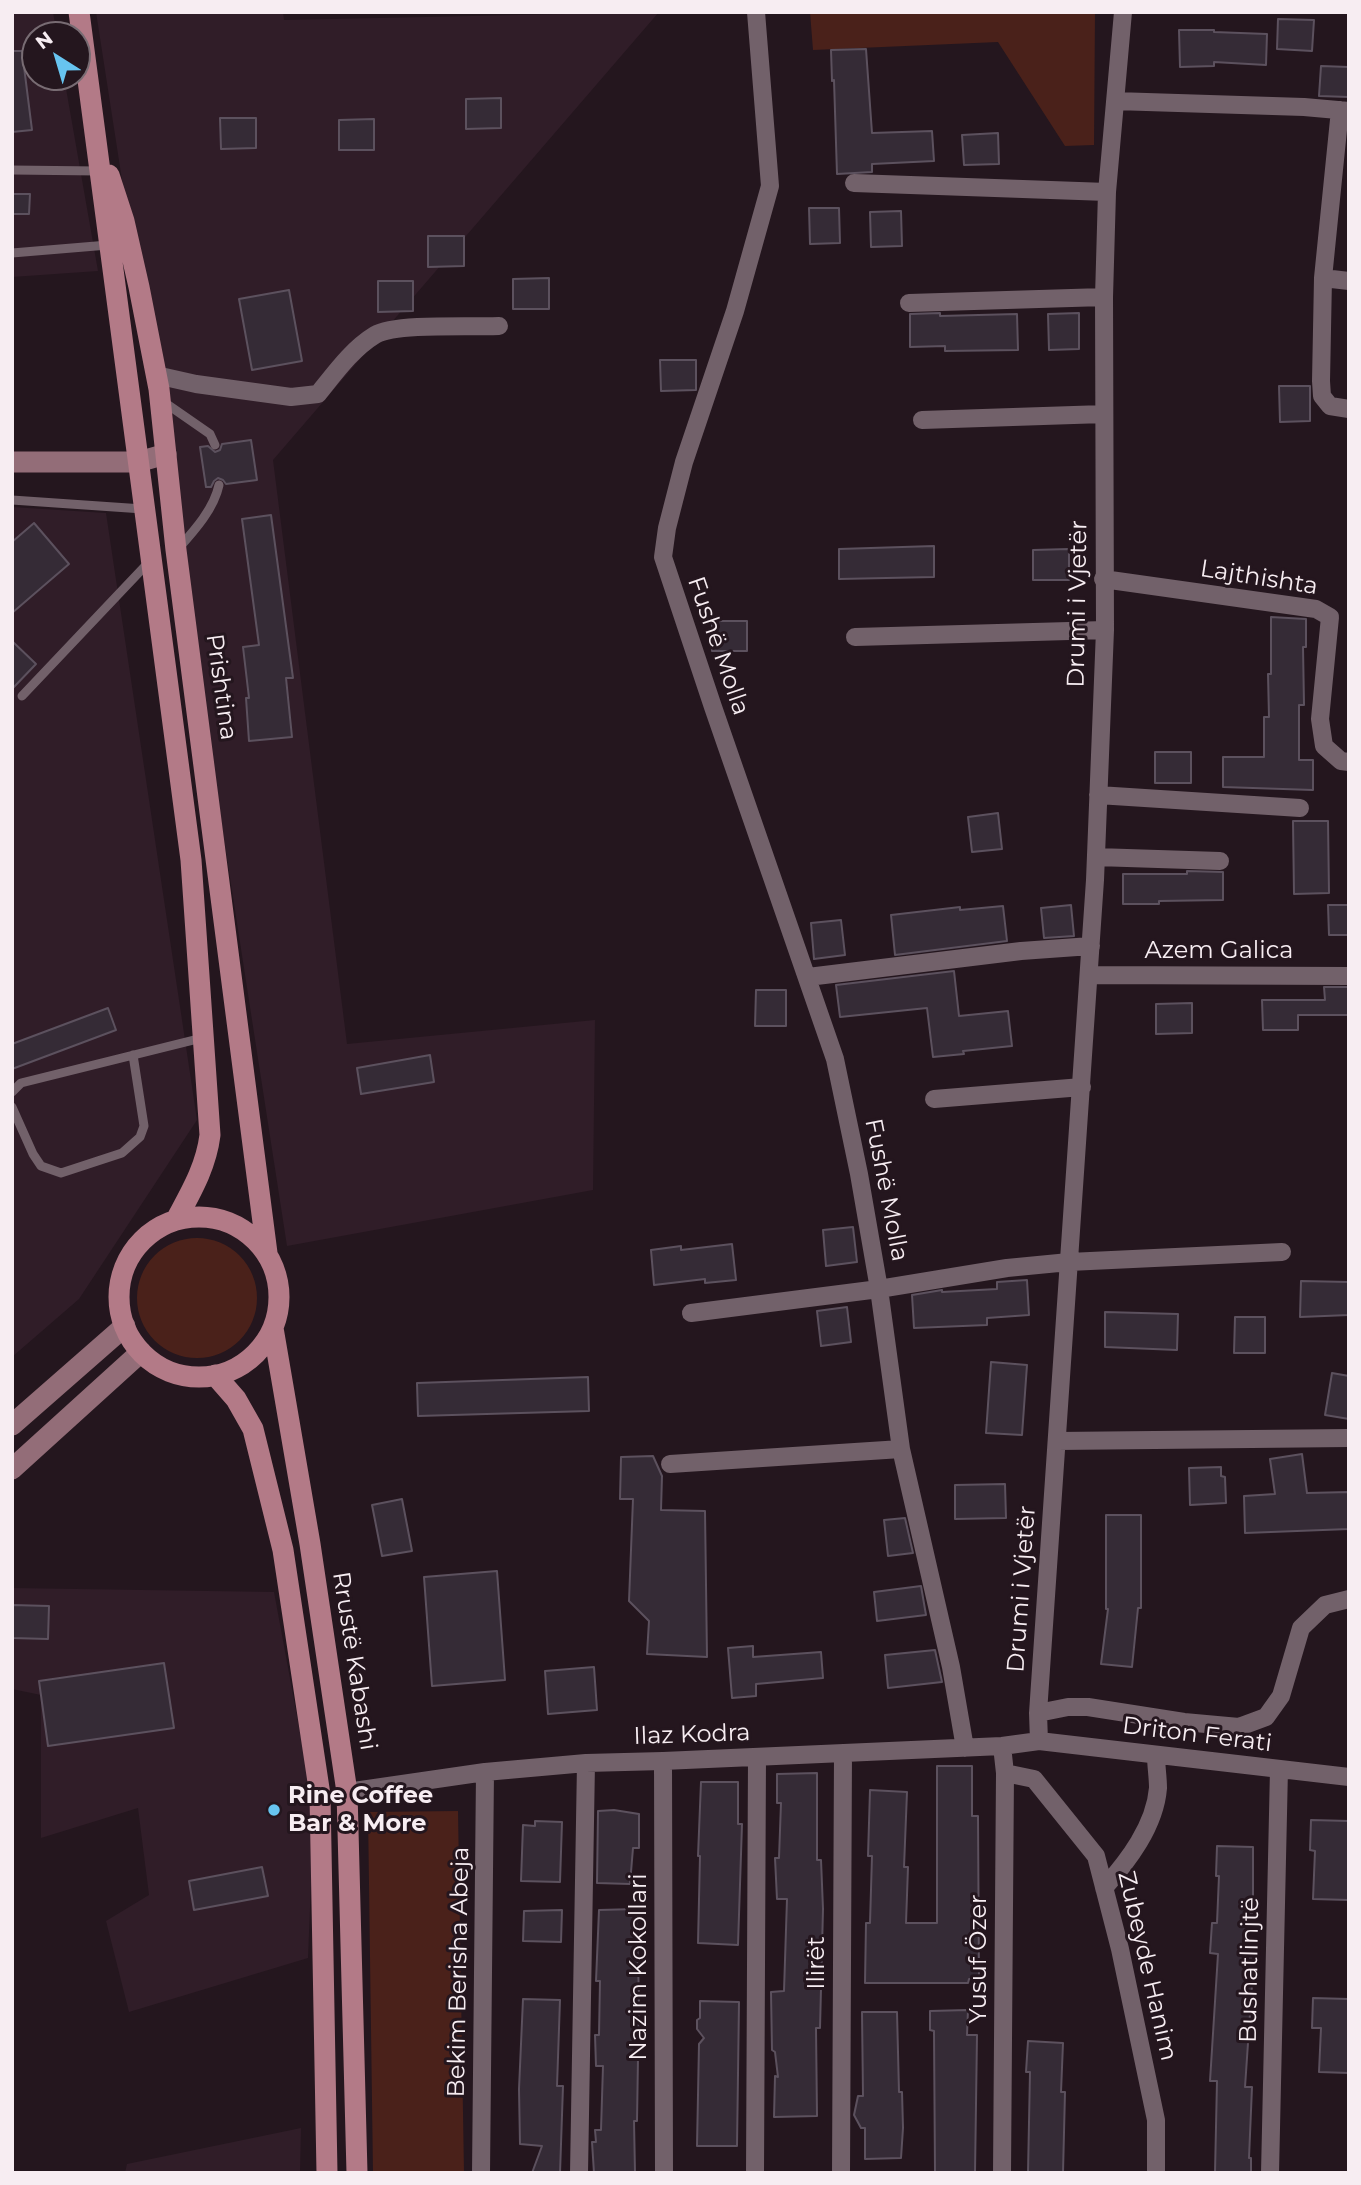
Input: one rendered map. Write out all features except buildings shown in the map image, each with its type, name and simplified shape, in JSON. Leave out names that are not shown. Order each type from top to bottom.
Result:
[{"type":"main road","name":"Prishtina","points":[[79,12],[191,860],[210,1135],[208,1153],[200,1175],[176,1220]]},
{"type":"main road","name":"Prishtina","points":[[96,133],[124,221],[160,399],[176,550],[218,856],[267,1253],[277,1277],[279,1303],[273,1328],[259,1350],[239,1366],[215,1375],[195,1377],[175,1373],[157,1365],[141,1352],[125,1326],[119,1289],[131,1254],[143,1239],[176,1220],[201,1216],[227,1221],[249,1234],[267,1253]]},
{"type":"main road","points":[[12,463],[138,462],[166,454]]},
{"type":"main road","points":[[12,1425],[125,1326]]},
{"type":"main road","name":"Rrustë Kabashi","points":[[273,1328],[310,1544],[347,1791],[357,2173]]},
{"type":"main road","points":[[12,1469],[141,1352]]},
{"type":"main road","points":[[215,1375],[236,1399],[253,1429],[283,1550],[320,1795],[327,2173]]},
{"type":"street","name":"Fushë Molla","points":[[756,12],[770,186],[735,311],[684,462],[667,528],[663,557],[835,1059],[879,1289],[901,1449],[951,1667],[965,1748]]},
{"type":"street","name":"Drumi i Vjetër","points":[[1039,1741],[1038,1713],[1096,858],[1105,630],[1104,297],[1107,192],[1123,12]]},
{"type":"street","points":[[1115,101],[1344,110],[1323,278],[1321,381],[1322,396],[1330,406],[1349,409]]},
{"type":"street","points":[[854,183],[1107,192]]},
{"type":"street","points":[[1323,278],[1349,281]]},
{"type":"street","points":[[909,303],[1104,297]]},
{"type":"street","points":[[156,375],[196,384],[291,397],[318,394],[350,356],[377,334],[413,327],[499,327]]},
{"type":"street","points":[[922,420],[1104,414]]},
{"type":"street","name":"Lajthishta","points":[[1103,579],[1316,609],[1330,617],[1320,719],[1324,746],[1341,761],[1349,762]]},
{"type":"street","points":[[1330,617],[1349,619]]},
{"type":"street","points":[[855,637],[1105,630]]},
{"type":"street","points":[[1098,795],[1300,808]]},
{"type":"street","points":[[1096,858],[1220,861]]},
{"type":"street","points":[[808,977],[1021,951],[1091,946]]},
{"type":"street","name":"Azem Galica","points":[[1089,975],[1349,976]]},
{"type":"street","points":[[933,1099],[1082,1087]]},
{"type":"street","points":[[1069,1262],[1282,1252]]},
{"type":"street","name":"Fushë Molla","points":[[879,1289],[1007,1268],[1069,1262]]},
{"type":"street","points":[[691,1313],[879,1289]]},
{"type":"street","points":[[1057,1441],[1349,1438]]},
{"type":"street","points":[[670,1464],[901,1449]]},
{"type":"street","points":[[1038,1713],[1068,1707],[1088,1707],[1184,1722],[1239,1727],[1266,1717],[1281,1696],[1301,1628],[1325,1605],[1349,1599]]},
{"type":"street","name":"Ilaz Kodra","points":[[347,1791],[485,1772],[586,1763],[965,1748],[1039,1741]]},
{"type":"street","name":"Driton Ferati","points":[[1039,1741],[1349,1777]]},
{"type":"street","name":"Yusuf Özer","points":[[1002,1746],[1005,1773],[1002,2173]]},
{"type":"street","name":"Ilirët","points":[[841,2173],[843,1753]]},
{"type":"street","points":[[1104,1888],[1122,1868],[1146,1829],[1158,1789],[1156,1755]]},
{"type":"street","points":[[755,2173],[757,1757]]},
{"type":"street","name":"Nazim Kokollari","points":[[663,1762],[664,2173]]},
{"type":"street","points":[[579,2173],[586,1763]]},
{"type":"street","name":"Bushatlinjtë","points":[[1270,2173],[1279,1769]]},
{"type":"street","name":"Bekim Berisha Abeja","points":[[481,2173],[485,1772]]},
{"type":"street","name":"Zubeyde Hanim","points":[[1005,1773],[1034,1779],[1096,1856],[1121,1949],[1156,2120],[1156,2173]]},
{"type":"lane","points":[[12,170],[98,171]]},
{"type":"lane","points":[[12,253],[109,245]]},
{"type":"lane","points":[[160,399],[203,428],[210,434],[215,445]]},
{"type":"lane","points":[[176,550],[204,516],[217,496],[219,485]]},
{"type":"lane","points":[[12,500],[145,509]]},
{"type":"lane","points":[[22,696],[153,558]]},
{"type":"lane","points":[[12,1092],[21,1083],[204,1038]]},
{"type":"lane","points":[[12,1107],[41,1166],[61,1173],[122,1153],[140,1137],[144,1126],[133,1055]]},
{"type":"shaded area","points":[[12,12],[53,12],[55,21],[21,21],[21,91],[66,91],[98,271],[12,277]]},
{"type":"shaded area","points":[[96,12],[283,12],[284,20],[659,12],[273,460],[347,1044],[595,1020],[593,1190],[287,1246]]},
{"type":"shaded area","points":[[810,12],[1095,12],[1094,145],[1065,146],[998,42],[813,50]]},
{"type":"shaded area","points":[[12,507],[106,513],[197,1120],[79,1299],[12,1357]]},
{"type":"shaded area","points":[[197,1238],[220,1243],[239,1256],[252,1275],[257,1298],[252,1321],[239,1340],[220,1353],[197,1358],[174,1353],[155,1340],[142,1321],[137,1298],[142,1275],[155,1256],[174,1243]]},
{"type":"shaded area","points":[[12,1588],[274,1592],[314,1808],[308,1958],[129,2012],[106,1921],[149,1895],[138,1808],[41,1838],[41,1695],[12,1689]]},
{"type":"shaded area","points":[[458,1811],[464,2173],[373,2173],[368,1812]]},
{"type":"shaded area","points":[[301,2128],[300,2173],[125,2173],[127,2164]]},
{"type":"place","name":"Rine Coffee Bar & More","points":[[274,1810]]}]
